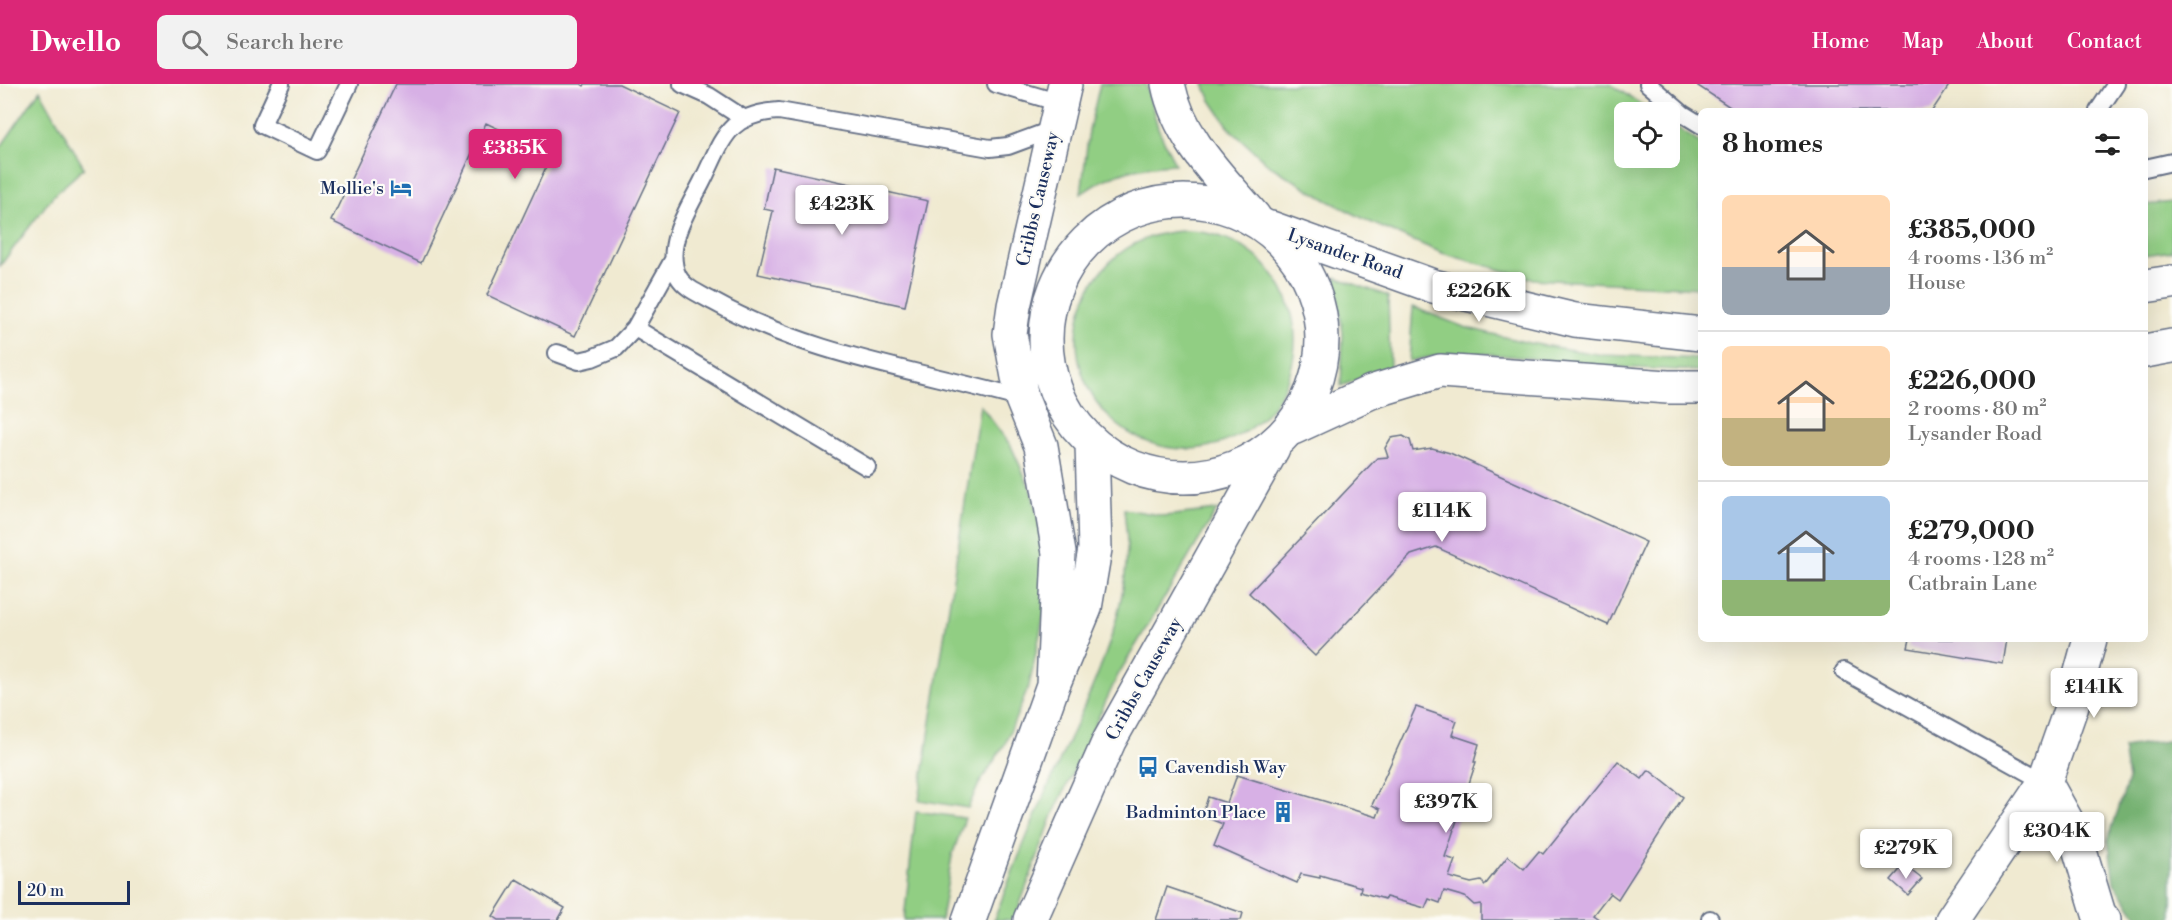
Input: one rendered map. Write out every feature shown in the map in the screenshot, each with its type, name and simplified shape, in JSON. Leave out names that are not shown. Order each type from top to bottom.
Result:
[{"type":"main road","points":[[1168,84],[1172,102],[1195,149],[1262,223]]},
{"type":"main road","name":"Cribbs Causeway","points":[[1053,685],[1059,553],[1041,446],[1022,399],[1010,334],[1014,306],[1059,105]]},
{"type":"main road","name":"Lysander Road","points":[[1083,435],[1054,388],[1051,378],[1045,348],[1048,309],[1066,265],[1090,236],[1145,205],[1190,199],[1444,288],[1575,320],[1698,334]]},
{"type":"main road","name":"Cribbs Causeway","points":[[1030,920],[1108,741],[1320,374],[1324,331],[1307,271],[1262,223]]},
{"type":"main road","points":[[2148,286],[2172,282]]},
{"type":"main road","points":[[2148,350],[2172,346]]},
{"type":"main road","points":[[1022,399],[1083,435],[1122,464],[1183,479],[1235,470],[1283,437],[1371,392],[1440,371],[1668,387],[1698,387]]},
{"type":"main road","points":[[969,920],[1053,685],[1085,608],[1095,549],[1083,435]]},
{"type":"main road","points":[[1952,920],[2045,782],[2072,705],[2089,642]]},
{"type":"main road","points":[[2045,782],[2076,838],[2099,914],[2104,920]]},
{"type":"lane","points":[[281,84],[262,125],[317,152],[349,84]]},
{"type":"lane","points":[[682,84],[709,96],[743,118]]},
{"type":"lane","points":[[996,84],[1059,105]]},
{"type":"lane","points":[[1648,84],[1683,114],[1698,123]]},
{"type":"lane","points":[[2100,108],[2116,84]]},
{"type":"lane","points":[[557,353],[579,361],[592,358],[616,348],[635,328],[673,260],[675,244],[686,214],[727,132],[743,118],[760,112],[779,111],[990,148],[1008,146],[1059,105]]},
{"type":"lane","points":[[2148,167],[2172,162]]},
{"type":"lane","points":[[673,260],[678,275],[685,285],[731,312],[777,332],[853,357],[963,382],[1022,399]]},
{"type":"lane","points":[[635,328],[867,467]]},
{"type":"lane","points":[[1844,671],[2045,782]]},
{"type":"green space","points":[[1100,84],[1146,84],[1158,128],[1175,164],[1149,166],[1114,175],[1081,194],[1089,130]]},
{"type":"green space","points":[[1204,84],[1610,84],[1638,102],[1614,102],[1614,168],[1680,168],[1680,130],[1698,142],[1698,288],[1533,279],[1442,253],[1374,224],[1327,200],[1270,166],[1231,130],[1210,99]]},
{"type":"green space","points":[[40,90],[84,168],[52,197],[0,266],[0,148]]},
{"type":"green space","points":[[2172,202],[2172,251],[2148,255],[2148,205]]},
{"type":"green space","points":[[1175,231],[1197,231],[1218,235],[1238,244],[1255,255],[1271,271],[1291,308],[1295,340],[1291,372],[1287,382],[1277,401],[1255,425],[1218,445],[1197,449],[1175,449],[1154,445],[1134,436],[1117,425],[1101,409],[1081,372],[1077,351],[1077,329],[1081,308],[1090,288],[1101,271],[1117,255],[1154,235]]},
{"type":"green space","points":[[1335,277],[1388,296],[1390,367],[1341,386],[1343,333]]},
{"type":"green space","points":[[1413,307],[1464,327],[1529,343],[1603,355],[1698,359],[1698,371],[1610,367],[1490,354],[1452,353],[1409,361]]},
{"type":"green space","points":[[980,405],[1011,446],[1031,490],[1043,536],[1046,605],[1029,686],[1005,744],[979,784],[968,808],[919,800]]},
{"type":"green space","points":[[1124,509],[1165,516],[1217,510],[1118,675],[1053,815],[1014,920],[994,920],[1034,820],[1095,682],[1114,629],[1125,574],[1127,545]]},
{"type":"green space","points":[[2172,740],[2172,920],[2140,920],[2114,883],[2108,840],[2128,780],[2123,748]]},
{"type":"green space","points":[[916,811],[965,818],[952,856],[941,920],[904,920]]},
{"type":"building","name":"Mollie's","points":[[396,84],[581,84],[584,86],[585,84],[619,84],[680,113],[575,336],[487,295],[552,154],[486,123],[421,263],[331,221]]},
{"type":"building","points":[[1695,84],[1950,84],[1934,108],[1731,108]]},
{"type":"building","points":[[773,167],[928,201],[905,306],[758,274],[773,211],[764,209]]},
{"type":"building","points":[[1403,436],[1410,440],[1413,451],[1432,448],[1450,453],[1646,542],[1608,625],[1436,547],[1411,555],[1315,656],[1249,593],[1377,458],[1388,457],[1385,448],[1391,438]]},
{"type":"building","points":[[1909,642],[2007,642],[2003,664],[1908,648]]},
{"type":"building","name":"Badminton Place","points":[[1416,707],[1457,721],[1452,735],[1479,744],[1474,762],[1476,762],[1445,857],[1455,860],[1449,877],[1471,883],[1481,881],[1485,885],[1508,856],[1524,869],[1539,851],[1543,854],[1618,761],[1642,779],[1649,770],[1683,797],[1618,899],[1610,893],[1593,915],[1600,920],[1481,920],[1481,904],[1474,905],[1465,897],[1444,891],[1440,903],[1429,899],[1425,908],[1360,892],[1361,887],[1320,875],[1320,878],[1301,874],[1297,883],[1214,846],[1223,824],[1202,816],[1208,797],[1227,803],[1237,775],[1377,817],[1380,809],[1372,805]]},
{"type":"building","points":[[1904,865],[1922,879],[1908,895],[1891,880]]},
{"type":"building","points":[[516,879],[565,908],[558,920],[499,920],[493,916]]},
{"type":"building","points":[[1167,887],[1243,913],[1241,920],[1156,920]]},
{"type":"place","name":"Mollie's","points":[[401,188]]},
{"type":"place","name":"Cavendish Way","points":[[1148,767]]},
{"type":"place","name":"Badminton Place","points":[[1283,812]]}]
